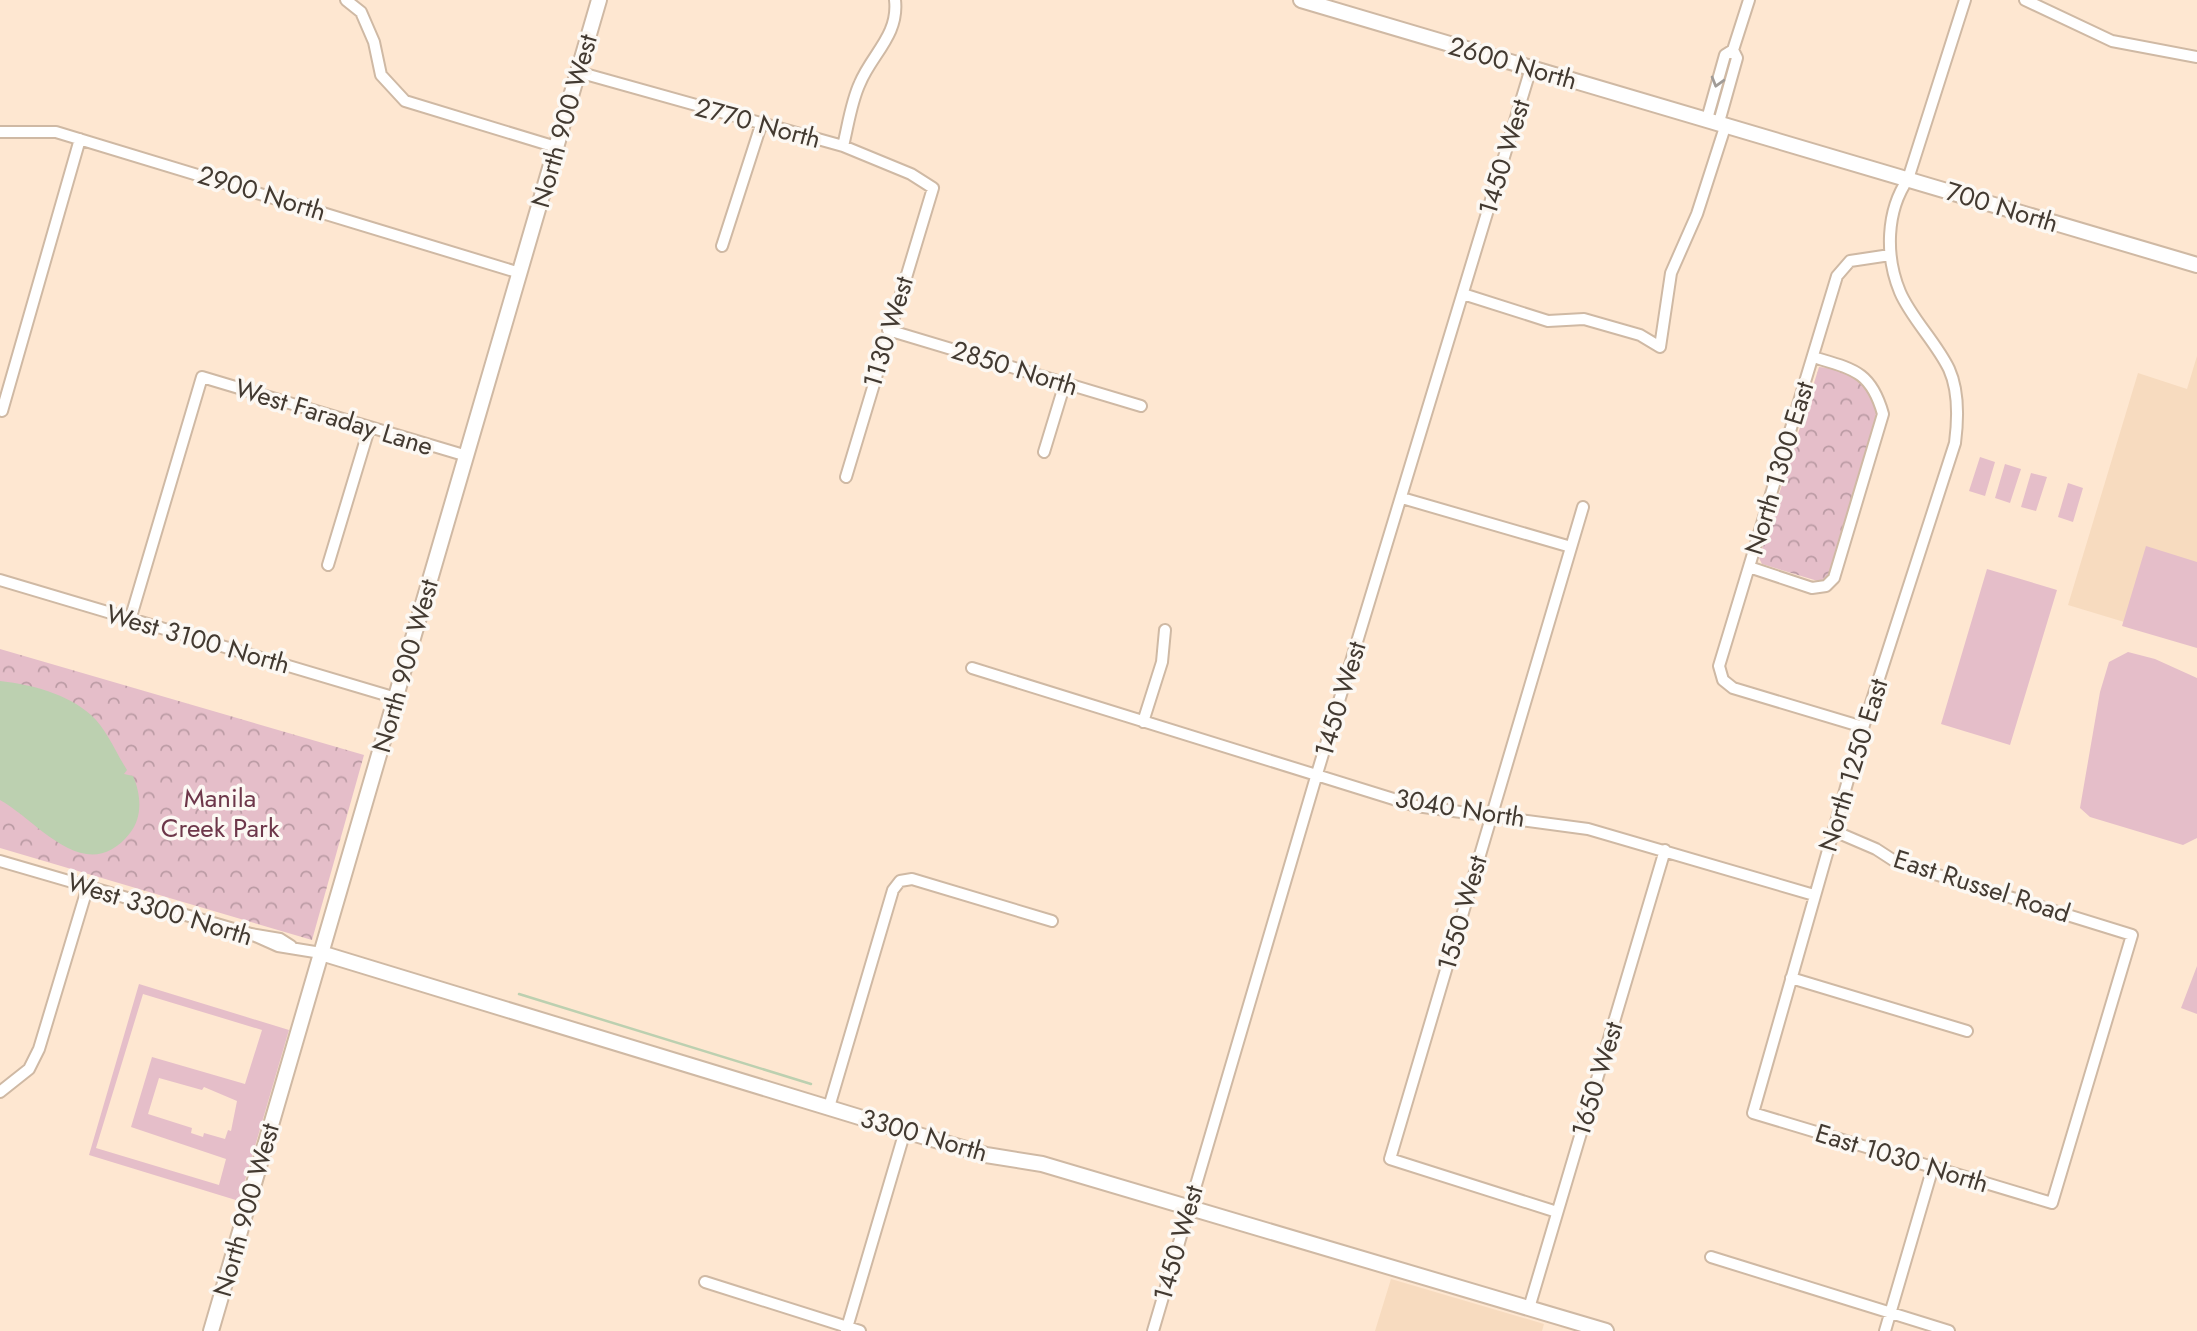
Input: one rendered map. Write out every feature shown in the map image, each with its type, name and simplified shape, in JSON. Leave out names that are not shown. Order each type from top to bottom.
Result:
[{"type":"street","points":[[346,0],[361,12],[374,42],[381,75],[405,101],[556,147]]},
{"type":"street","name":"North 900 West","points":[[211,1331],[599,0]]},
{"type":"street","points":[[843,146],[860,82],[881,52],[893,24],[895,0]]},
{"type":"street","name":"2600 North","points":[[1301,0],[1808,149]]},
{"type":"street","points":[[1464,294],[1548,321],[1584,319],[1640,335],[1660,347],[1671,273],[1697,214],[1717,122],[1725,55],[1733,50],[1749,0]]},
{"type":"street","points":[[1890,255],[1891,223],[1897,196],[1908,179],[1965,0]]},
{"type":"street","points":[[2025,0],[2112,41],[2197,57]]},
{"type":"street","name":"1450 West","points":[[1153,1331],[1316,777],[1531,68]]},
{"type":"street","name":"2770 North","points":[[578,72],[843,146],[911,174],[933,188]]},
{"type":"street","points":[[722,246],[761,125]]},
{"type":"street","name":"2900 North","points":[[0,132],[56,132],[520,272]]},
{"type":"street","points":[[2,411],[80,139]]},
{"type":"street","name":"700 North","points":[[1808,149],[2197,265]]},
{"type":"street","name":"1130 West","points":[[846,477],[888,330],[933,188]]},
{"type":"street","name":"North 1300 East","points":[[1863,727],[1733,688],[1723,680],[1719,666],[1837,276],[1850,261],[1890,255]]},
{"type":"street","name":"North 1250 East","points":[[1753,1113],[1863,727],[1955,443],[1959,418],[1951,372],[1900,293],[1890,255]]},
{"type":"street","name":"2850 North","points":[[888,330],[1141,405]]},
{"type":"street","points":[[1749,567],[1812,587],[1826,586],[1834,578],[1883,414],[1876,391],[1855,370],[1813,357]]},
{"type":"street","name":"West Faraday Lane","points":[[130,620],[202,377],[369,429],[467,456]]},
{"type":"street","points":[[1044,452],[1065,383]]},
{"type":"street","points":[[328,565],[369,429]]},
{"type":"street","points":[[1402,498],[1571,547]]},
{"type":"street","name":"1550 West","points":[[1557,1212],[1390,1159],[1583,507]]},
{"type":"street","name":"West 3100 North","points":[[0,580],[396,698]]},
{"type":"street","points":[[1143,722],[1161,662],[1165,630]]},
{"type":"street","name":"3040 North","points":[[972,668],[1416,806],[1588,829],[1814,895]]},
{"type":"street","name":"East Russel Road","points":[[1834,831],[1896,862],[2132,935],[2052,1203]]},
{"type":"street","name":"1650 West","points":[[1536,1310],[1557,1212],[1665,850]]},
{"type":"street","name":"West 3300 North","points":[[0,861],[251,934],[278,946],[321,953]]},
{"type":"street","points":[[829,1107],[893,890],[900,881],[912,879],[1052,922]]},
{"type":"street","points":[[0,1092],[29,1069],[39,1049],[88,886]]},
{"type":"street","name":"3300 North","points":[[321,953],[986,1155],[1042,1164],[1606,1331]]},
{"type":"street","points":[[1791,978],[1967,1031]]},
{"type":"street","name":"East 1030 North","points":[[1753,1113],[2052,1203]]},
{"type":"street","points":[[846,1329],[905,1131]]},
{"type":"street","points":[[1885,1331],[1933,1167]]},
{"type":"street","points":[[1711,1257],[1949,1331]]},
{"type":"street","points":[[705,1282],[846,1329],[860,1331]]},
{"type":"shaded area","points":[[2197,356],[2197,644],[2068,605],[2138,373],[2187,389]]},
{"type":"shaded area","points":[[0,681],[36,688],[71,701],[91,715],[101,727],[127,770],[124,774],[133,776],[139,798],[139,813],[134,827],[113,848],[96,854],[79,852],[62,845],[0,800]]},
{"type":"shaded area","points":[[1391,1279],[1544,1324],[1542,1331],[1375,1331]]},
{"type":"green space","points":[[1819,367],[1840,371],[1858,381],[1870,396],[1877,416],[1828,577],[1821,582],[1762,564],[1759,558]]},
{"type":"green space","points":[[1980,457],[1995,462],[1985,496],[1969,491]]},
{"type":"green space","points":[[2005,464],[2021,469],[2010,503],[1995,498]]},
{"type":"green space","points":[[2031,473],[2047,477],[2036,511],[2021,507]]},
{"type":"green space","points":[[2068,483],[2083,488],[2073,522],[2058,517]]},
{"type":"green space","points":[[2146,546],[2197,562],[2197,648],[2122,626]]},
{"type":"green space","points":[[1987,569],[2057,590],[2010,745],[1941,724]]},
{"type":"green space","name":"Manila Creek Park","points":[[0,649],[364,755],[312,940],[0,848]]},
{"type":"green space","points":[[2128,652],[2155,659],[2197,678],[2197,838],[2183,845],[2090,817],[2080,808],[2100,692],[2109,662]]},
{"type":"green space","points":[[2197,966],[2197,1014],[2181,1008]]},
{"type":"green space","points":[[139,984],[289,1030],[239,1201],[89,1155]],"holes":[[[143,994],[262,1030],[245,1084],[152,1057],[131,1127],[226,1159],[219,1185],[96,1148]],[[159,1078],[202,1090],[204,1087],[237,1101],[231,1131],[228,1130],[225,1139],[204,1133],[203,1137],[191,1133],[192,1128],[148,1114]]]},
{"type":"waterway","points":[[519,994],[811,1084]]}]
